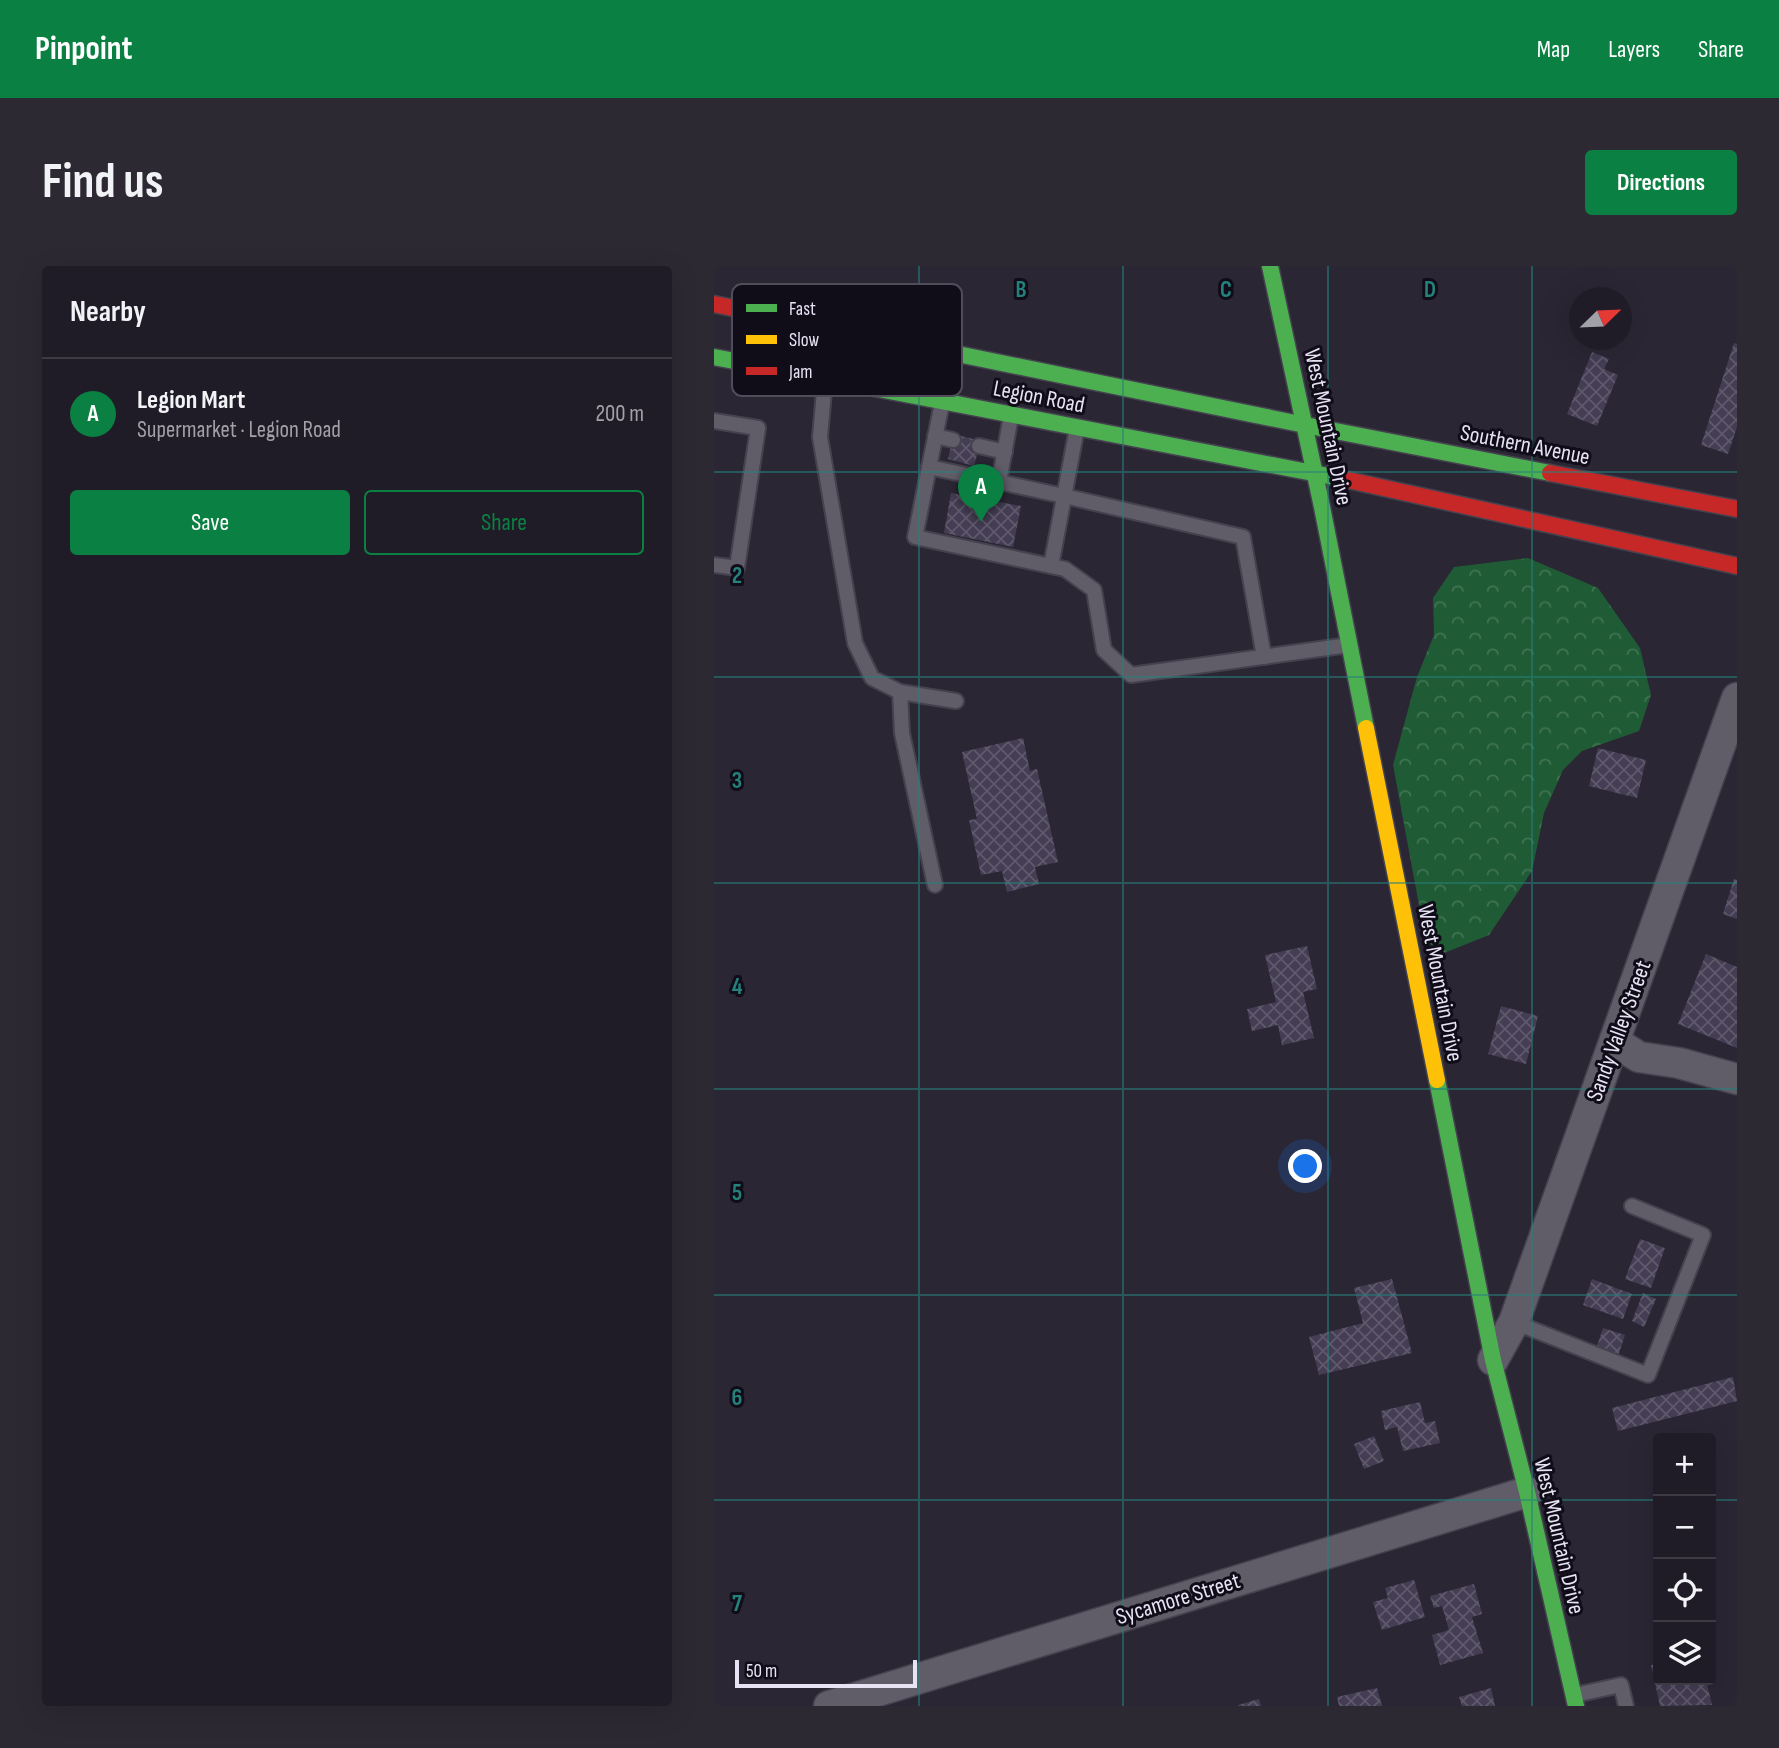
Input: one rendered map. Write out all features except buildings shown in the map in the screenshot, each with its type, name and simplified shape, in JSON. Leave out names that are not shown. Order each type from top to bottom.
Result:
[{"type":"main road","name":"West Mountain Drive","points":[[1269,266],[1315,473],[1493,1360],[1527,1492],[1574,1701]]},
{"type":"main road","name":"Legion Road","points":[[714,304],[732,308]]},
{"type":"main road","name":"Legion Road","points":[[962,355],[1305,425]]},
{"type":"main road","name":"Legion Road","points":[[714,357],[732,361]]},
{"type":"main road","name":"Legion Road","points":[[915,396],[1315,473]]},
{"type":"main road","name":"Southern Avenue","points":[[1305,425],[1736,506]]},
{"type":"main road","points":[[1315,473],[1737,566]]},
{"type":"street","name":"Sandy Valley Street","points":[[1493,1360],[1514,1322],[1737,698]]},
{"type":"street","points":[[1615,1042],[1639,1057],[1679,1063],[1737,1079]]},
{"type":"street","name":"Sycamore Street","points":[[829,1706],[1527,1492]]},
{"type":"lane","points":[[824,396],[820,437],[855,643],[872,678],[900,692],[956,701]]},
{"type":"lane","points":[[942,401],[915,537],[1065,569],[1094,590],[1104,650],[1131,675],[1349,645]]},
{"type":"lane","points":[[999,482],[1012,415]]},
{"type":"lane","points":[[714,421],[758,428],[737,568],[714,565]]},
{"type":"lane","points":[[1051,566],[1077,427]]},
{"type":"lane","points":[[935,436],[953,440]]},
{"type":"lane","points":[[979,446],[1005,452]]},
{"type":"lane","points":[[929,467],[1243,537],[1264,657]]},
{"type":"lane","points":[[900,692],[902,733],[935,885]]},
{"type":"lane","points":[[1514,1322],[1648,1375],[1703,1234],[1632,1206]]},
{"type":"lane","points":[[1574,1701],[1621,1685],[1626,1706]]},
{"type":"green space","points":[[1528,558],[1598,588],[1640,648],[1651,695],[1639,731],[1582,751],[1563,770],[1544,813],[1532,871],[1489,935],[1439,955],[1425,937],[1393,765],[1417,677],[1434,635],[1433,598],[1454,567]]},
{"type":"traffic: fast","points":[[1270,266],[1366,728]]},
{"type":"traffic: fast","points":[[962,355],[1550,473]]},
{"type":"traffic: fast","points":[[714,357],[732,360]]},
{"type":"traffic: fast","points":[[915,396],[1339,478]]},
{"type":"traffic: fast","points":[[1437,1080],[1493,1360],[1527,1492],[1576,1706]]},
{"type":"traffic: slow","points":[[1366,728],[1437,1080]]},
{"type":"traffic: jam","points":[[714,304],[732,308]]},
{"type":"traffic: jam","points":[[1550,473],[1737,509]]},
{"type":"traffic: jam","points":[[1339,478],[1737,566]]},
{"type":"place","name":"Legion Mart","points":[[981,522]]}]
